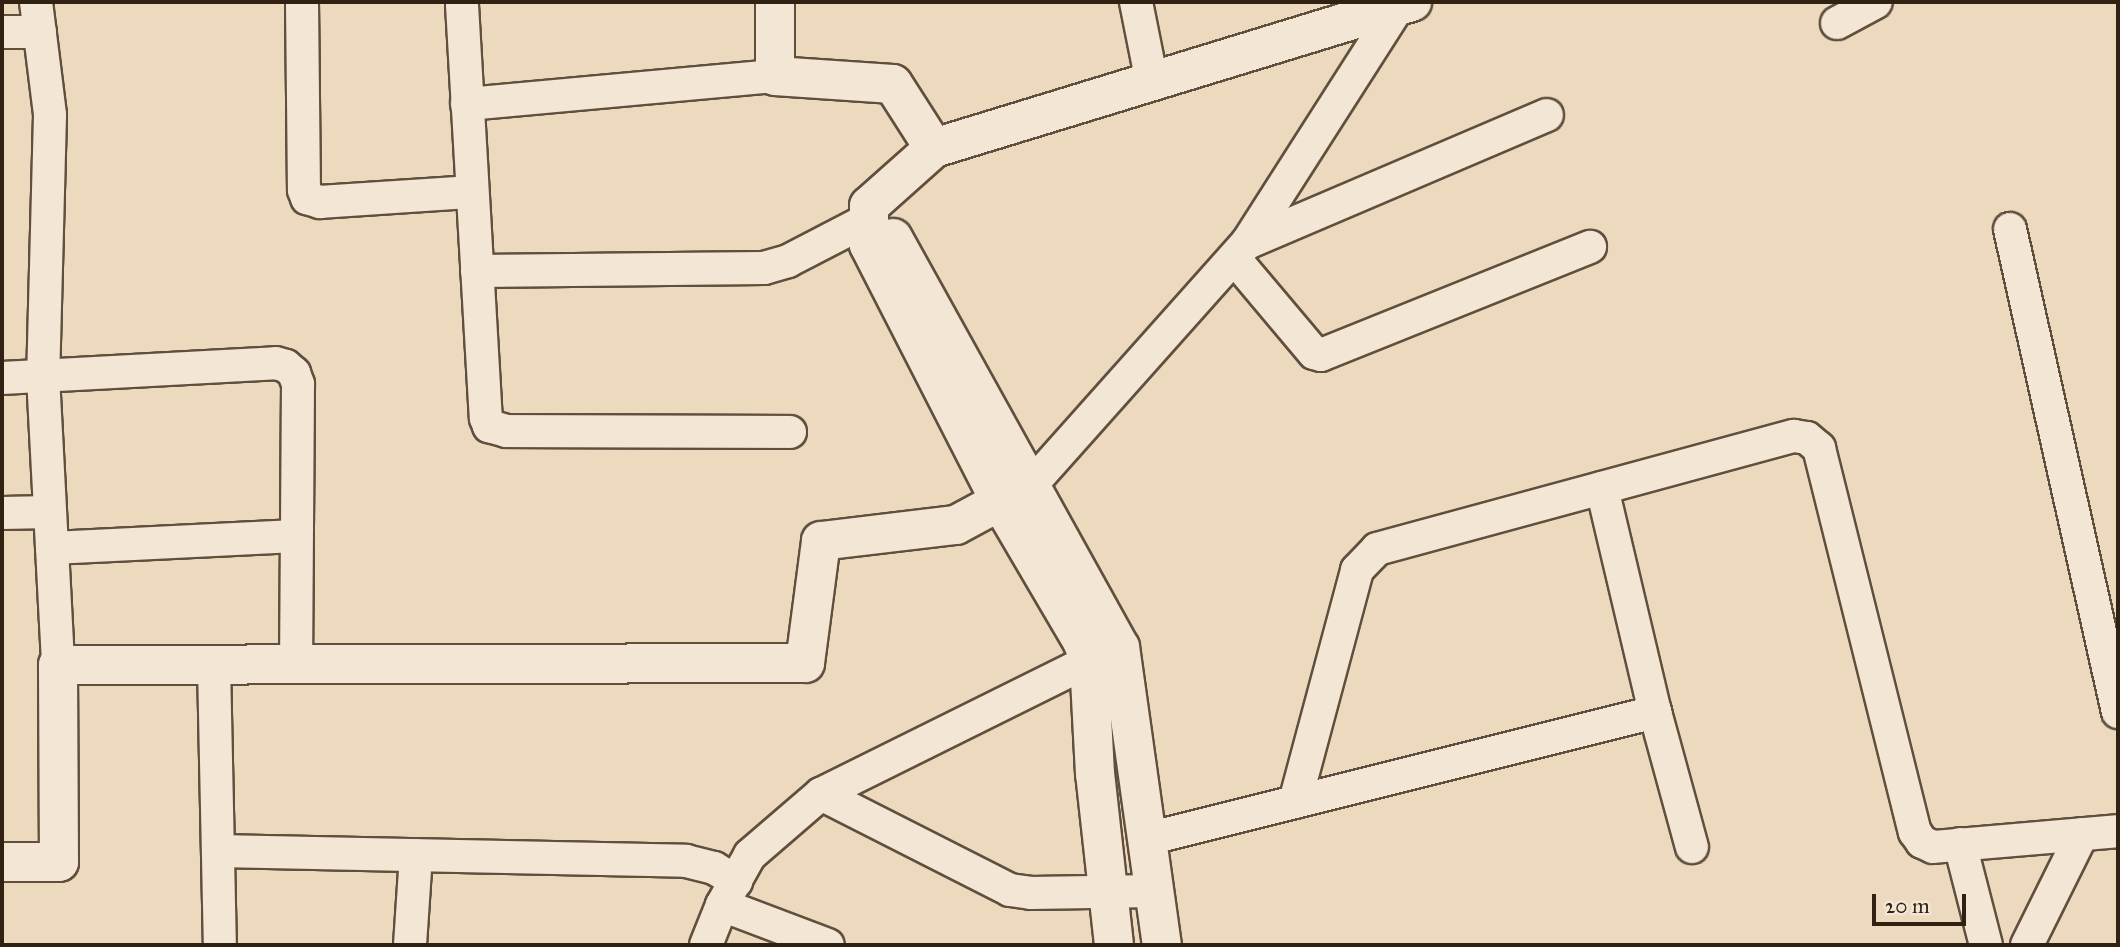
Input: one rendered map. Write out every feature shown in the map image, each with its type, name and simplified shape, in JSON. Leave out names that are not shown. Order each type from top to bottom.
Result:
[{"type":"street","points":[[302,2],[304,190],[307,198],[320,202],[472,192]]},
{"type":"street","points":[[775,2],[775,76]]},
{"type":"street","points":[[1136,2],[1152,82]]},
{"type":"street","points":[[1837,23],[1876,2]]},
{"type":"street","points":[[477,271],[764,268],[788,261],[869,213],[934,148],[1404,4]]},
{"type":"street","points":[[58,665],[804,663],[821,541],[956,525],[1016,493],[1240,250],[1404,4]]},
{"type":"street","points":[[461,5],[486,418],[489,426],[496,429],[790,432]]},
{"type":"street","points":[[2,32],[38,17],[50,127],[43,376],[58,665],[59,862],[2,862]]},
{"type":"street","points":[[467,104],[775,76],[893,84],[934,148]]},
{"type":"street","points":[[1240,250],[1547,115]]},
{"type":"street","points":[[869,213],[897,244],[1016,493],[1100,643],[1138,770],[1162,945]]},
{"type":"street","points":[[2010,229],[2118,712]]},
{"type":"street","points":[[1240,250],[1314,354],[1321,355],[1590,247]]},
{"type":"street","points":[[2,378],[275,363],[286,366],[294,373],[298,384],[296,664]]},
{"type":"street","points":[[1295,802],[1357,570],[1377,549],[1794,436],[1807,438],[1819,448],[1915,832],[1922,842],[1933,847],[2118,831]]},
{"type":"street","points":[[1602,488],[1655,712],[1692,847]]},
{"type":"street","points":[[2,513],[50,512]]},
{"type":"street","points":[[52,548],[296,536]]},
{"type":"street","points":[[1100,643],[1095,774],[1114,945]]},
{"type":"street","points":[[706,945],[716,879],[750,855],[821,793],[1100,643]]},
{"type":"street","points":[[214,665],[220,945]]},
{"type":"street","points":[[1147,839],[1655,712]]},
{"type":"street","points":[[1095,774],[1138,770]]},
{"type":"street","points":[[821,793],[1010,890],[1031,893],[1154,891]]},
{"type":"street","points":[[2027,945],[2082,834]]},
{"type":"street","points":[[1960,844],[1986,945]]},
{"type":"street","points":[[218,851],[416,855],[716,879],[828,945]]},
{"type":"street","points":[[410,945],[416,855]]}]
